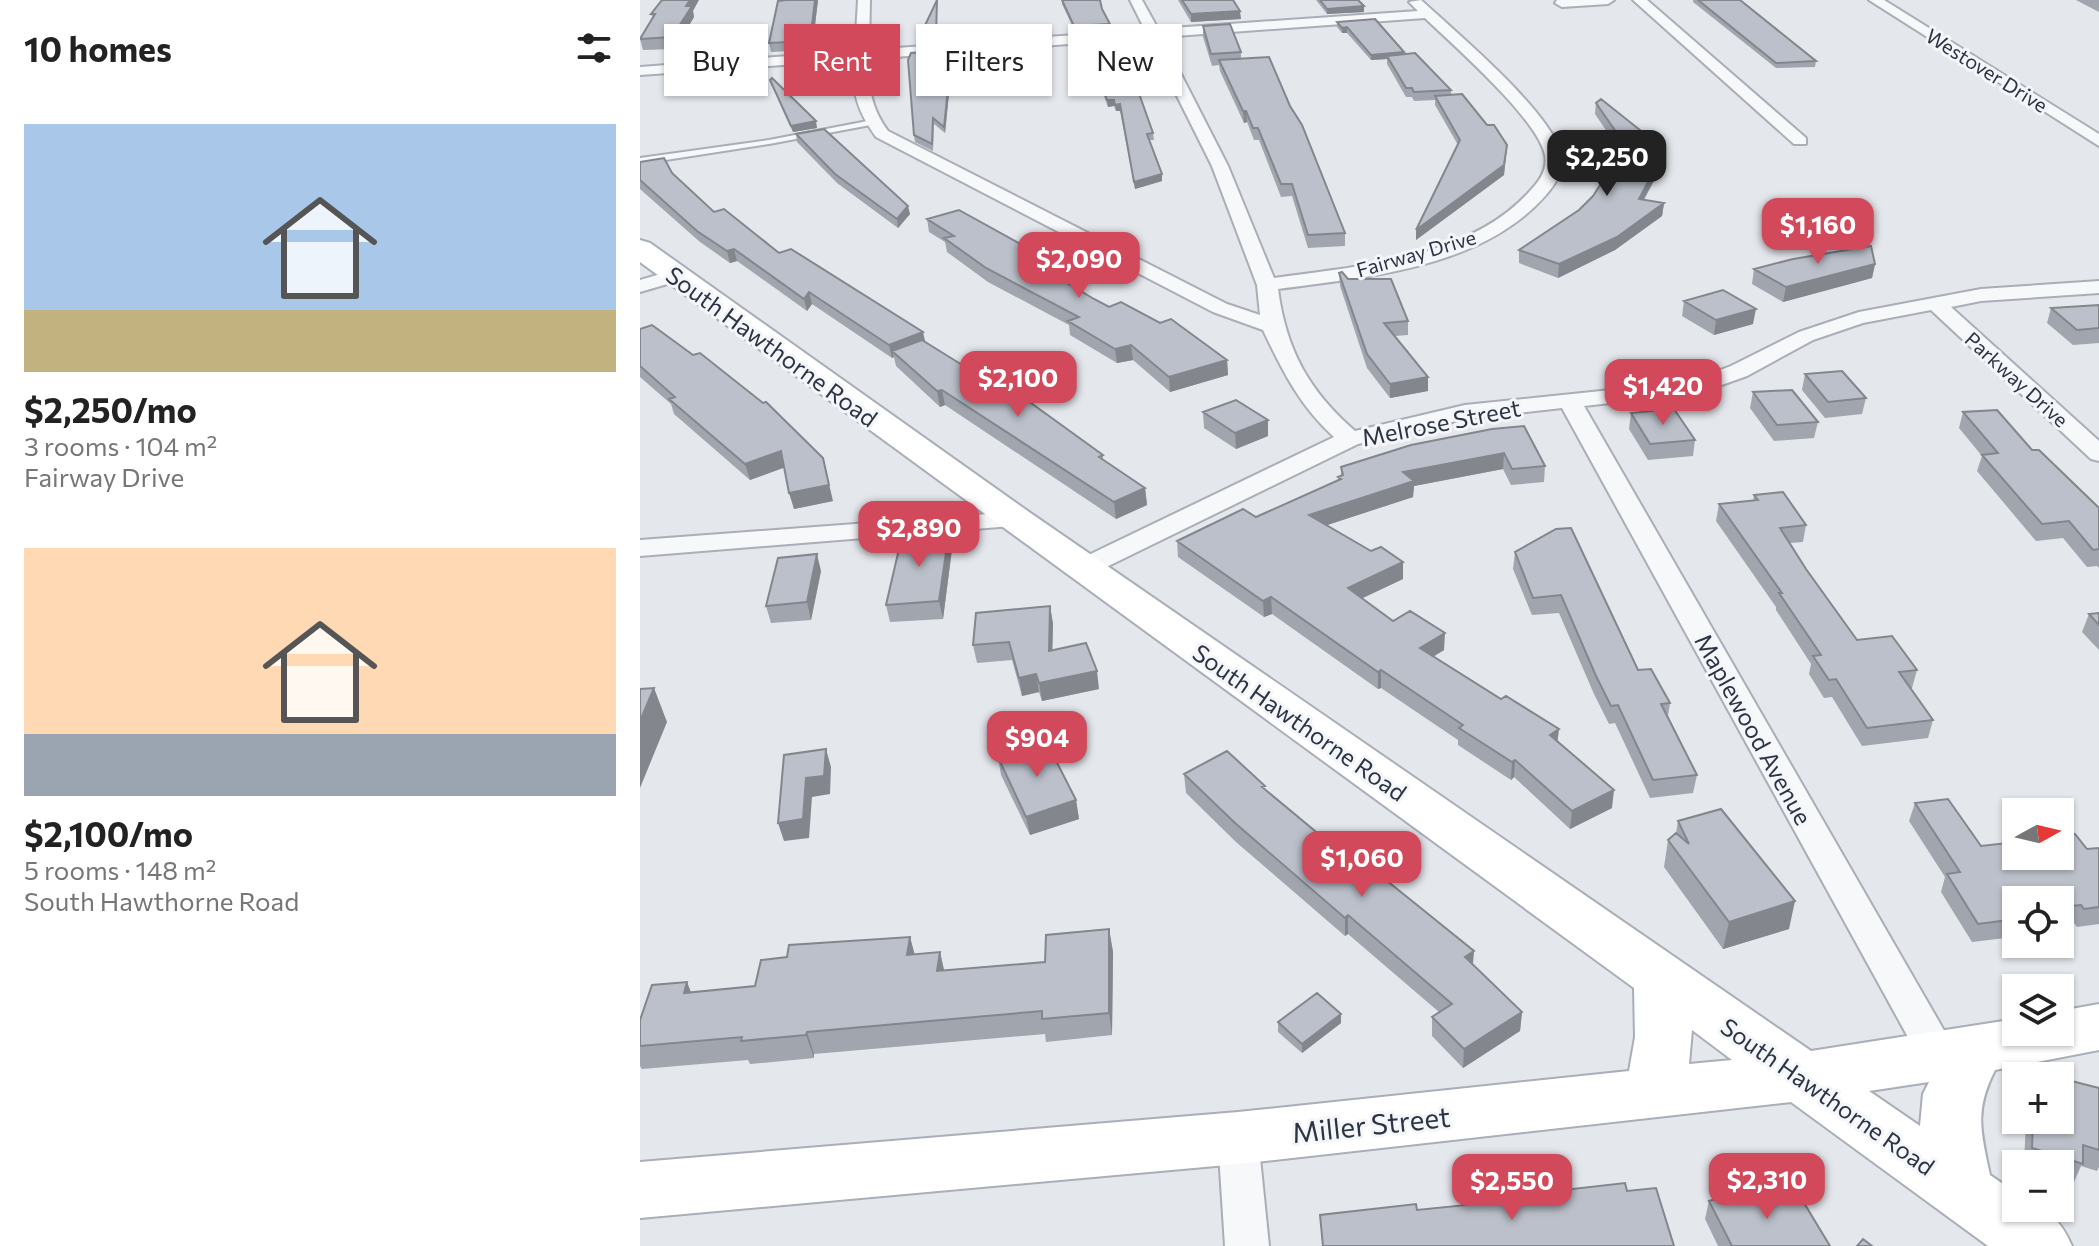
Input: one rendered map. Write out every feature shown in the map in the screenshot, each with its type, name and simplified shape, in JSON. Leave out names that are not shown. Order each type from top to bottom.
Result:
[{"type":"main road","name":"South Hawthorne Road","points":[[640,249],[657,281],[1015,520],[2040,1246]]},
{"type":"main road","points":[[1650,1092],[1660,1070],[1665,1046],[1661,979]]},
{"type":"main road","name":"Miller Street","points":[[640,1190],[1238,1138],[1800,1077],[2099,1027]]},
{"type":"main road","points":[[1957,1053],[1949,1122],[1962,1191]]},
{"type":"street","points":[[864,0],[864,24]]},
{"type":"street","points":[[1136,0],[1147,24]]},
{"type":"street","name":"Fairway Drive","points":[[1267,285],[1359,271],[1468,241],[1522,212],[1551,176],[1555,164],[1547,140],[1496,82],[1414,0]]},
{"type":"street","points":[[1562,3],[1608,0]]},
{"type":"street","points":[[1639,0],[1800,141]]},
{"type":"street","name":"Westover Drive","points":[[1875,0],[2099,141]]},
{"type":"street","points":[[1182,32],[1428,14]]},
{"type":"street","points":[[900,52],[1068,40]]},
{"type":"street","points":[[640,71],[784,61]]},
{"type":"street","points":[[1182,92],[1220,166],[1267,285],[1272,326],[1301,387],[1323,415],[1350,439]]},
{"type":"street","points":[[863,96],[873,122],[882,134],[907,149],[1220,308],[1272,326]]},
{"type":"street","name":"Melrose Street","points":[[1083,568],[1350,439],[1465,412],[1691,388],[1739,371],[1835,325],[1936,304],[2028,290],[2099,287]]},
{"type":"street","name":"Parkway Drive","points":[[1936,304],[2099,454]]},
{"type":"street","name":"Maplewood Avenue","points":[[1570,402],[1957,1053]]},
{"type":"street","points":[[640,548],[1015,520]]},
{"type":"street","points":[[1238,1138],[1247,1246]]},
{"type":"lane","points":[[640,161],[769,142],[873,122]]},
{"type":"building","points":[[662,0],[690,0],[686,6],[692,6],[680,24],[664,24],[664,38],[640,39],[655,14],[651,14]]},
{"type":"building","points":[[815,0],[812,24],[784,24],[784,42],[769,43],[778,1]]},
{"type":"building","points":[[937,0],[936,24],[926,24]]},
{"type":"building","points":[[1062,0],[1100,0],[1110,24],[1073,24]]},
{"type":"building","points":[[1182,0],[1233,0],[1240,11],[1191,14]]},
{"type":"building","points":[[1320,0],[1358,0],[1364,6],[1327,9]]},
{"type":"building","points":[[1698,0],[1740,0],[1816,61],[1776,63]]},
{"type":"building","points":[[1375,19],[1404,52],[1371,55],[1347,27],[1342,28],[1337,22]]},
{"type":"building","points":[[1230,24],[1241,52],[1211,54],[1203,26]]},
{"type":"building","points":[[911,53],[916,53],[916,96],[947,96],[944,127],[933,118],[932,144],[914,135],[908,60]]},
{"type":"building","points":[[1415,53],[1451,90],[1414,92],[1412,88],[1406,88],[1387,56]]},
{"type":"building","points":[[1269,57],[1290,106],[1302,125],[1345,233],[1308,235],[1292,184],[1281,184],[1258,128],[1253,128],[1246,111],[1243,111],[1219,60]]},
{"type":"building","points":[[772,78],[784,90],[784,96],[790,96],[816,121],[791,126],[770,80]]},
{"type":"building","points":[[1462,94],[1487,125],[1494,125],[1507,145],[1504,165],[1416,230],[1460,140],[1435,96]]},
{"type":"building","points":[[1106,96],[1140,96],[1153,133],[1147,134],[1162,174],[1134,182],[1120,104],[1115,105],[1114,100],[1107,100]]},
{"type":"building","points":[[1601,99],[1665,150],[1639,199],[1664,203],[1617,237],[1559,264],[1519,250],[1579,210],[1593,196],[1609,171],[1607,154],[1632,155],[1596,103]]},
{"type":"building","points":[[824,129],[908,206],[897,219],[835,174],[796,134]]},
{"type":"building","points":[[664,158],[672,173],[714,212],[724,209],[779,253],[791,249],[923,332],[889,345],[809,292],[804,299],[734,249],[727,251],[697,231],[640,180],[640,162]]},
{"type":"building","points":[[959,210],[1042,256],[1029,260],[1094,299],[1109,307],[1121,302],[1160,323],[1171,319],[1227,360],[1169,377],[1131,345],[1115,349],[1068,321],[1079,317],[986,268],[944,238],[954,236],[927,219]]},
{"type":"building","points":[[1871,246],[1875,264],[1786,287],[1754,269],[1793,259]]},
{"type":"building","points":[[1342,272],[1348,279],[1391,279],[1408,321],[1384,323],[1428,377],[1390,384],[1367,354],[1339,273]]},
{"type":"building","points":[[1723,290],[1756,309],[1716,320],[1684,301]]},
{"type":"building","points":[[2099,305],[2099,328],[2077,330],[2051,308]]},
{"type":"building","points":[[652,325],[693,355],[700,353],[763,403],[766,402],[823,458],[829,485],[789,493],[781,451],[745,464],[669,399],[675,397],[640,366],[640,329]]},
{"type":"building","points":[[922,340],[988,381],[1002,375],[1026,393],[1020,395],[1103,455],[1099,457],[1145,488],[1114,502],[942,390],[937,391],[892,351]]},
{"type":"building","points":[[1842,371],[1866,398],[1828,402],[1805,374]]},
{"type":"building","points":[[1792,390],[1818,422],[1777,425],[1753,392]]},
{"type":"building","points":[[1236,400],[1268,420],[1235,433],[1203,412]]},
{"type":"building","points":[[1674,409],[1695,440],[1650,444],[1631,413]]},
{"type":"building","points":[[1997,410],[2032,450],[2039,450],[2099,508],[2099,549],[2093,550],[2069,521],[2042,524],[1982,455],[1998,453],[1963,412]]},
{"type":"building","points":[[1524,426],[1545,466],[1512,469],[1504,453],[1403,472],[1414,481],[1309,515],[1371,551],[1381,547],[1403,562],[1348,588],[1393,621],[1410,611],[1445,633],[1420,648],[1501,699],[1506,696],[1559,729],[1550,735],[1614,790],[1572,811],[1515,760],[1512,762],[1459,728],[1463,725],[1381,670],[1378,672],[1271,597],[1263,601],[1177,541],[1243,509],[1256,517],[1341,479],[1338,477],[1343,475],[1341,467],[1411,445]]},
{"type":"building","points":[[1783,492],[1806,525],[1780,528],[1806,569],[1857,640],[1892,636],[1917,670],[1899,672],[1933,720],[1867,728],[1836,679],[1829,680],[1813,656],[1821,655],[1719,504],[1758,500],[1754,495]]},
{"type":"building","points":[[1571,528],[1638,670],[1651,669],[1670,703],[1661,704],[1697,775],[1653,780],[1618,705],[1611,706],[1596,676],[1561,595],[1533,598],[1515,552],[1556,529]]},
{"type":"building","points":[[949,532],[939,601],[886,605],[902,536]]},
{"type":"building","points":[[817,554],[807,602],[766,606],[778,558]]},
{"type":"building","points":[[1050,606],[1049,651],[1086,643],[1097,671],[1039,683],[1036,674],[1019,678],[1009,642],[973,645],[976,613]]},
{"type":"building","points":[[2099,613],[2099,625],[2089,614]]},
{"type":"building","points":[[654,688],[640,721],[640,689]]},
{"type":"building","points":[[1046,741],[1076,800],[1026,817],[998,757]]},
{"type":"building","points":[[826,749],[824,776],[806,778],[803,819],[778,823],[784,755]]},
{"type":"building","points":[[1227,751],[1265,786],[1262,787],[1344,855],[1350,851],[1474,951],[1465,957],[1522,1012],[1464,1049],[1432,1017],[1452,1004],[1348,915],[1345,918],[1235,823],[1184,774]]},
{"type":"building","points":[[1948,799],[1981,846],[2002,844],[2002,870],[2074,870],[2075,834],[2087,849],[2099,848],[2099,907],[2084,909],[2081,905],[2074,906],[2074,886],[2002,886],[2002,921],[1978,924],[1947,874],[1960,872],[1915,803]]},
{"type":"building","points":[[1721,809],[1795,901],[1729,922],[1668,840],[1676,833],[1689,844],[1678,821]]},
{"type":"building","points":[[1109,929],[1109,1013],[1042,1019],[1042,1011],[807,1032],[806,1035],[741,1041],[742,1037],[640,1046],[640,1020],[652,985],[687,982],[684,993],[755,986],[761,960],[787,957],[789,945],[910,937],[907,955],[940,952],[937,971],[1045,962],[1046,935]]},
{"type":"building","points":[[1317,993],[1341,1014],[1302,1044],[1278,1022]]},
{"type":"building","points":[[2074,1082],[2099,1088],[2099,1150],[2083,1145],[2083,1164],[2074,1161],[2074,1150],[2032,1148],[2032,1134],[2074,1134]]},
{"type":"building","points":[[1625,1183],[1627,1191],[1656,1188],[1674,1246],[1323,1246],[1320,1215],[1416,1204],[1417,1210],[1565,1195],[1563,1190]]},
{"type":"building","points":[[1756,1188],[1764,1203],[1798,1193],[1830,1246],[1732,1246],[1709,1201]]},
{"type":"building","points":[[1863,1239],[1872,1246],[1857,1246]]}]
